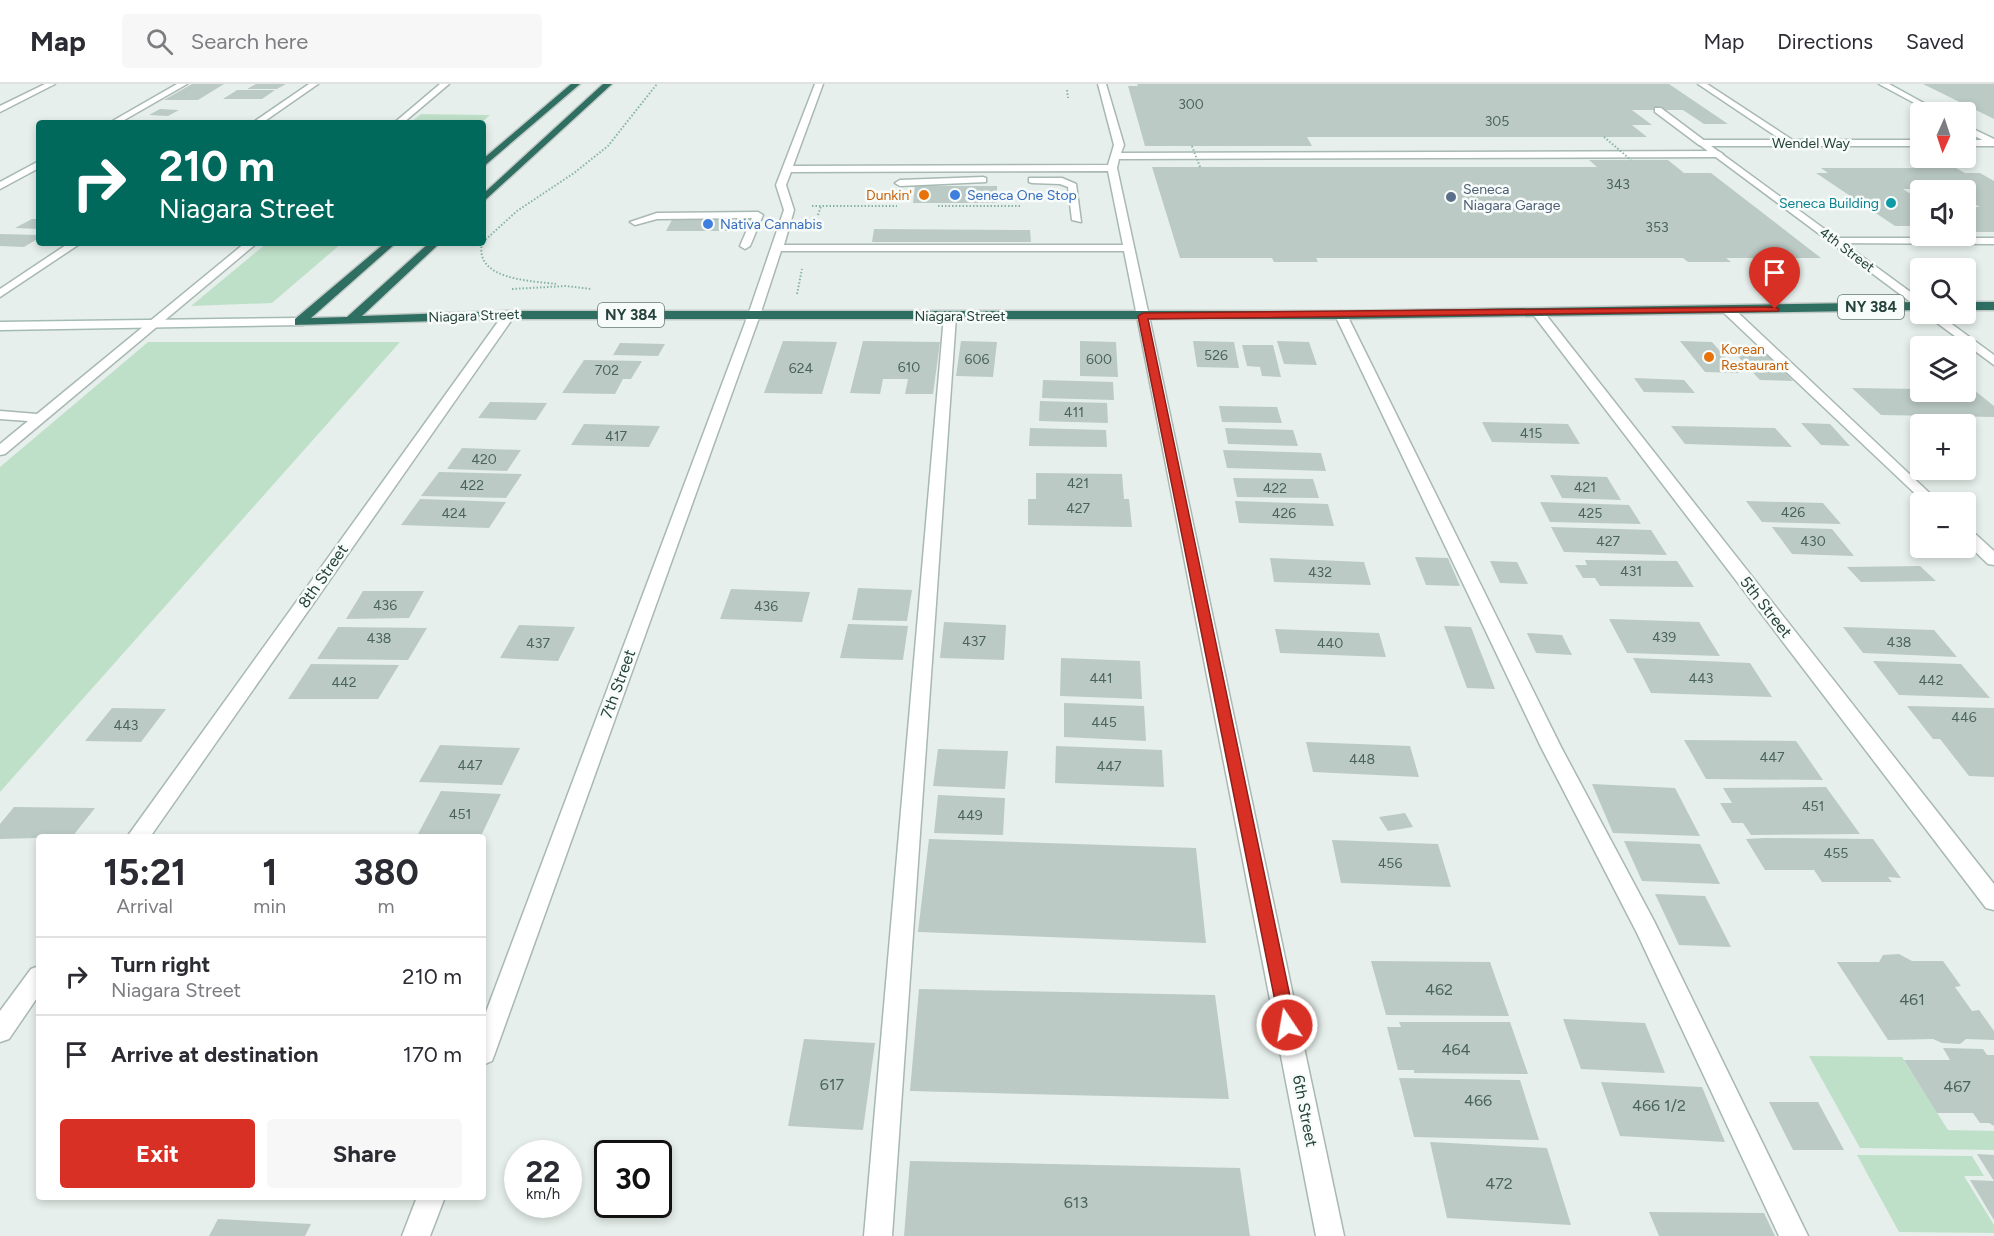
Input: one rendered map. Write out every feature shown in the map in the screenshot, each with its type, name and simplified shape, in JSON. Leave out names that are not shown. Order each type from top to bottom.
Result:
[{"type":"highway","points":[[486,161],[576,84]]},
{"type":"highway","points":[[486,196],[608,84]]},
{"type":"highway","points":[[299,322],[388,246]]},
{"type":"highway","points":[[351,320],[432,246]]},
{"type":"highway","name":"Niagara Street","points":[[299,322],[509,315],[1539,314],[1910,306]]},
{"type":"highway","points":[[1976,306],[1994,306]]},
{"type":"street","points":[[0,109],[51,84]]},
{"type":"street","points":[[118,120],[183,84]]},
{"type":"street","points":[[260,120],[314,84]]},
{"type":"street","points":[[402,120],[445,84]]},
{"type":"street","name":"7th Street","points":[[486,1045],[754,315],[789,210],[781,185],[819,84]]},
{"type":"street","points":[[787,169],[1112,168],[1119,145],[1102,84]]},
{"type":"street","points":[[1702,84],[1792,142]]},
{"type":"street","points":[[1883,84],[1917,102]]},
{"type":"street","name":"4th Street","points":[[1658,110],[1910,298]]},
{"type":"street","points":[[1976,134],[1994,143]]},
{"type":"street","name":"Wendel Way","points":[[1702,142],[1910,143]]},
{"type":"street","points":[[1976,143],[1994,143]]},
{"type":"street","points":[[1115,156],[1718,154]]},
{"type":"street","points":[[0,186],[36,166]]},
{"type":"street","name":"6th Street","points":[[1112,168],[1330,1236]]},
{"type":"street","points":[[900,183],[998,180]]},
{"type":"street","points":[[1020,180],[1053,180],[1068,183],[1072,186],[1077,220]]},
{"type":"street","points":[[635,222],[657,216],[758,215],[745,246]]},
{"type":"street","points":[[1834,241],[1994,241]]},
{"type":"street","points":[[0,294],[72,246]]},
{"type":"street","points":[[0,451],[248,246]]},
{"type":"street","points":[[777,248],[1128,249]]},
{"type":"street","points":[[1728,310],[1921,492]]},
{"type":"street","name":"5th Street","points":[[1539,314],[1994,901]]},
{"type":"street","name":"8th Street","points":[[140,834],[509,315]]},
{"type":"street","points":[[1341,315],[1551,747],[1646,928],[1794,1236]]},
{"type":"street","points":[[878,1236],[950,316]]},
{"type":"street","name":"Niagara Street","points":[[0,326],[299,322]]},
{"type":"street","points":[[1944,324],[1994,361]]},
{"type":"street","points":[[0,415],[40,418]]},
{"type":"street","points":[[1976,543],[1994,560]]},
{"type":"street","points":[[0,1031],[36,980]]},
{"type":"street","points":[[416,1236],[430,1200]]},
{"type":"path","points":[[486,240],[518,211],[574,173],[608,146],[657,84]]},
{"type":"path","points":[[1067,90],[1068,98]]},
{"type":"path","points":[[1604,137],[1631,160]]},
{"type":"path","points":[[1192,146],[1200,167]]},
{"type":"path","points":[[818,214],[821,206]]},
{"type":"path","points":[[481,246],[478,252],[486,268],[500,273],[566,286]]},
{"type":"path","points":[[797,295],[803,263]]},
{"type":"green space","points":[[421,114],[490,115],[484,120],[414,120]]},
{"type":"green space","points":[[263,246],[338,246],[272,303],[191,306]]},
{"type":"green space","points":[[148,342],[400,342],[0,792],[0,467]]},
{"type":"green space","points":[[1809,1056],[1902,1057],[1948,1130],[1994,1131],[1994,1150],[1860,1148]]},
{"type":"green space","points":[[1857,1155],[1972,1156],[1984,1176],[1964,1176],[1994,1225],[1994,1233],[1899,1232]]},
{"type":"building","points":[[192,84],[224,84],[198,100],[164,100]]},
{"type":"building","points":[[256,84],[286,84],[277,89],[247,89]]},
{"type":"building","points":[[1137,84],[1669,84],[1728,124],[1704,124],[1683,110],[1632,110],[1652,125],[1632,125],[1647,137],[1307,137],[1312,146],[1145,146],[1128,86],[1138,86]]},
{"type":"building","points":[[1923,84],[1994,84],[1994,119],[1976,110],[1976,102],[1960,102]]},
{"type":"building","points":[[237,90],[275,90],[262,99],[223,99]]},
{"type":"building","points":[[160,109],[179,110],[168,116],[149,115]]},
{"type":"building","name":"Seneca Niagara Garage","points":[[1589,160],[1668,160],[1684,173],[1711,173],[1821,258],[1726,258],[1731,262],[1688,262],[1683,258],[1316,258],[1318,262],[1274,262],[1272,258],[1180,258],[1152,167],[1597,167]]},
{"type":"building","name":"Seneca Building","points":[[1821,168],[1956,168],[1965,173],[1980,173],[1994,181],[1994,232],[1976,232],[1976,207],[1980,207],[1976,205],[1976,180],[1910,180],[1910,189],[1903,189],[1910,194],[1910,226],[1895,226],[1816,173],[1828,173]]},
{"type":"building","name":"Seneca One Stop","points":[[915,186],[997,186],[997,203],[913,203]]},
{"type":"building","name":"Nativa Cannabis","points":[[673,218],[750,218],[745,231],[666,231]]},
{"type":"building","points":[[32,219],[36,219],[36,229],[15,228]]},
{"type":"building","name":"Seneca One Stop","points":[[874,229],[1030,230],[1031,242],[872,242]]},
{"type":"building","points":[[0,234],[36,235],[36,240],[24,247],[0,246]]},
{"type":"building","points":[[783,341],[837,342],[822,394],[764,393]]},
{"type":"building","points":[[863,341],[940,342],[933,394],[905,394],[908,379],[883,379],[880,394],[850,393]]},
{"type":"building","points":[[961,341],[997,342],[993,377],[956,376]]},
{"type":"building","points":[[1080,341],[1116,342],[1118,377],[1080,376]]},
{"type":"building","points":[[1193,341],[1234,342],[1239,368],[1197,367]]},
{"type":"building","points":[[1277,341],[1309,342],[1317,365],[1284,364]]},
{"type":"building","name":"Korean Restaurant","points":[[1680,341],[1712,342],[1739,373],[1705,372]]},
{"type":"building","points":[[620,343],[665,344],[658,356],[613,355]]},
{"type":"building","points":[[1242,345],[1273,345],[1281,377],[1262,376],[1260,367],[1247,366]]},
{"type":"building","points":[[1730,348],[1762,348],[1793,381],[1760,380]]},
{"type":"building","points":[[584,360],[642,361],[631,379],[623,379],[615,394],[562,393]]},
{"type":"building","points":[[1634,378],[1684,380],[1695,393],[1644,392]]},
{"type":"building","points":[[1043,380],[1113,382],[1114,400],[1042,398]]},
{"type":"building","points":[[1852,388],[1910,389],[1910,402],[1976,402],[1976,392],[1994,406],[1994,417],[1976,417],[1976,414],[1881,415]]},
{"type":"building","points":[[1040,401],[1107,403],[1108,423],[1039,421]]},
{"type":"building","points":[[490,402],[547,403],[536,420],[478,418]]},
{"type":"building","points":[[1219,406],[1277,407],[1282,423],[1222,422]]},
{"type":"building","points":[[1482,422],[1568,424],[1580,444],[1492,442]]},
{"type":"building","points":[[1801,423],[1830,424],[1850,446],[1821,445]]},
{"type":"building","points":[[584,424],[660,426],[649,447],[571,445]]},
{"type":"building","points":[[1671,426],[1775,428],[1792,447],[1685,444]]},
{"type":"building","points":[[1030,428],[1106,430],[1107,447],[1029,446]]},
{"type":"building","points":[[1225,428],[1293,430],[1298,446],[1228,444]]},
{"type":"building","points":[[462,448],[521,450],[507,471],[447,469]]},
{"type":"building","points":[[1223,450],[1321,453],[1326,471],[1227,468]]},
{"type":"building","points":[[439,472],[522,474],[506,498],[421,496]]},
{"type":"building","points":[[1036,473],[1122,474],[1124,499],[1129,499],[1132,527],[1028,525],[1028,499],[1036,499]]},
{"type":"building","points":[[1550,475],[1607,477],[1621,500],[1562,498]]},
{"type":"building","points":[[1233,478],[1313,479],[1319,498],[1237,497]]},
{"type":"building","points":[[420,499],[506,502],[489,528],[401,525]]},
{"type":"building","points":[[1235,501],[1328,504],[1334,526],[1239,523]]},
{"type":"building","points":[[1746,501],[1823,503],[1841,524],[1762,522]]},
{"type":"building","points":[[1540,502],[1629,505],[1641,524],[1550,522]]},
{"type":"building","points":[[1551,527],[1651,530],[1667,555],[1564,552]]},
{"type":"building","points":[[1772,527],[1832,529],[1854,556],[1792,554]]},
{"type":"building","points":[[1415,557],[1448,558],[1460,586],[1426,585]]},
{"type":"building","points":[[1270,558],[1364,562],[1371,585],[1274,582]]},
{"type":"building","points":[[1585,560],[1677,561],[1694,587],[1600,586],[1595,578],[1583,578],[1575,565],[1587,565]]},
{"type":"building","points":[[1490,561],[1517,562],[1528,584],[1500,583]]},
{"type":"building","points":[[1920,566],[1936,581],[1861,582],[1847,567]]},
{"type":"building","points":[[858,588],[912,590],[907,621],[852,620]]},
{"type":"building","points":[[731,589],[810,592],[802,622],[720,619]]},
{"type":"building","points":[[363,591],[424,591],[409,618],[346,619]]},
{"type":"building","points":[[1609,619],[1699,622],[1720,656],[1627,653]]},
{"type":"building","points":[[944,622],[1006,625],[1004,660],[940,658]]},
{"type":"building","points":[[848,624],[908,626],[903,660],[840,658]]},
{"type":"building","points":[[519,625],[575,627],[558,661],[500,658]]},
{"type":"building","points":[[1444,626],[1471,627],[1495,689],[1467,688]]},
{"type":"building","points":[[338,627],[427,628],[408,660],[317,659]]},
{"type":"building","points":[[1843,627],[1934,630],[1957,657],[1863,653]]},
{"type":"building","points":[[1275,629],[1379,633],[1386,657],[1280,653]]},
{"type":"building","points":[[1527,633],[1562,635],[1572,655],[1536,653]]},
{"type":"building","points":[[1061,658],[1140,661],[1142,699],[1060,696]]},
{"type":"building","points":[[1633,658],[1750,663],[1772,697],[1651,693]]},
{"type":"building","points":[[1873,661],[1961,664],[1990,698],[1899,695]]},
{"type":"building","points":[[311,664],[399,665],[378,699],[288,699]]},
{"type":"building","points":[[1064,703],[1144,706],[1146,741],[1064,737]]},
{"type":"building","points":[[1907,706],[1994,708],[1994,777],[1969,776],[1940,739],[1933,739]]},
{"type":"building","points":[[112,708],[166,709],[141,742],[85,741]]},
{"type":"building","points":[[1684,740],[1796,741],[1823,780],[1706,779]]},
{"type":"building","points":[[1306,742],[1410,746],[1419,777],[1313,772]]},
{"type":"building","points":[[440,745],[520,748],[502,785],[419,782]]},
{"type":"building","points":[[1056,746],[1162,750],[1164,787],[1055,783]]},
{"type":"building","points":[[938,749],[1008,751],[1005,789],[933,786]]},
{"type":"building","points":[[1592,784],[1675,788],[1700,836],[1613,833]]},
{"type":"building","points":[[1826,787],[1860,834],[1751,835],[1743,823],[1732,823],[1720,803],[1732,803],[1723,788]]},
{"type":"building","points":[[441,791],[501,794],[482,834],[418,834]]},
{"type":"building","points":[[938,795],[1005,798],[1003,835],[934,833]]},
{"type":"building","points":[[14,807],[95,808],[74,834],[36,834],[36,838],[0,839],[0,824]]},
{"type":"building","points":[[1405,813],[1413,827],[1388,831],[1379,817]]},
{"type":"building","points":[[929,839],[1196,848],[1206,943],[918,932]]},
{"type":"building","points":[[1746,839],[1873,839],[1901,878],[1888,877],[1892,882],[1822,882],[1814,870],[1765,870]]},
{"type":"building","points":[[1332,840],[1438,844],[1451,887],[1341,883]]},
{"type":"building","points":[[1624,841],[1700,844],[1720,884],[1642,881]]},
{"type":"building","points":[[1655,894],[1705,896],[1731,947],[1679,945]]},
{"type":"building","points":[[1899,954],[1912,961],[1943,961],[1961,986],[1955,987],[1972,1011],[1979,1010],[1994,1031],[1994,1040],[1966,1039],[1960,1044],[1942,1043],[1933,1039],[1888,1040],[1837,962],[1879,962],[1883,955]]},
{"type":"building","points":[[1371,961],[1490,962],[1509,1016],[1386,1015]]},
{"type":"building","points":[[919,989],[1215,995],[1229,1099],[910,1091]]},
{"type":"building","points":[[1563,1019],[1645,1023],[1665,1073],[1581,1069]]},
{"type":"building","points":[[1399,1022],[1510,1022],[1528,1074],[1414,1073],[1414,1070],[1398,1070],[1387,1027],[1401,1027]]},
{"type":"building","points":[[804,1039],[875,1043],[863,1130],[788,1126]]},
{"type":"building","points":[[1943,1048],[1983,1049],[1987,1055],[1994,1055],[1994,1126],[1989,1123],[1980,1123],[1973,1113],[1937,1113],[1904,1060],[1950,1060]]},
{"type":"building","points":[[1399,1078],[1520,1080],[1539,1140],[1414,1137]]},
{"type":"building","points":[[1601,1082],[1702,1087],[1725,1142],[1620,1136]]},
{"type":"building","points":[[1769,1102],[1818,1102],[1844,1150],[1793,1150]]},
{"type":"building","points":[[1430,1142],[1547,1148],[1571,1225],[1447,1218]]},
{"type":"building","points":[[1977,1154],[1994,1155],[1994,1181]]},
{"type":"building","points":[[910,1161],[1240,1168],[1250,1236],[904,1236]]},
{"type":"building","points":[[1970,1180],[1994,1181],[1994,1220]]},
{"type":"building","points":[[1649,1212],[1764,1213],[1775,1236],[1659,1236]]},
{"type":"building","points":[[218,1219],[311,1224],[305,1236],[209,1236]]},
{"type":"place","name":"Dunkin'","points":[[924,195]]},
{"type":"place","name":"Seneca One Stop","points":[[955,195]]},
{"type":"place","name":"Seneca Niagara Garage","points":[[1451,197]]},
{"type":"place","name":"Seneca Building","points":[[1891,203]]},
{"type":"place","name":"Nativa Cannabis","points":[[708,224]]},
{"type":"place","name":"Korean Restaurant","points":[[1709,357]]},
{"type":"route","points":[[1287,1025],[1143,316],[1517,314],[1775,309]]}]
